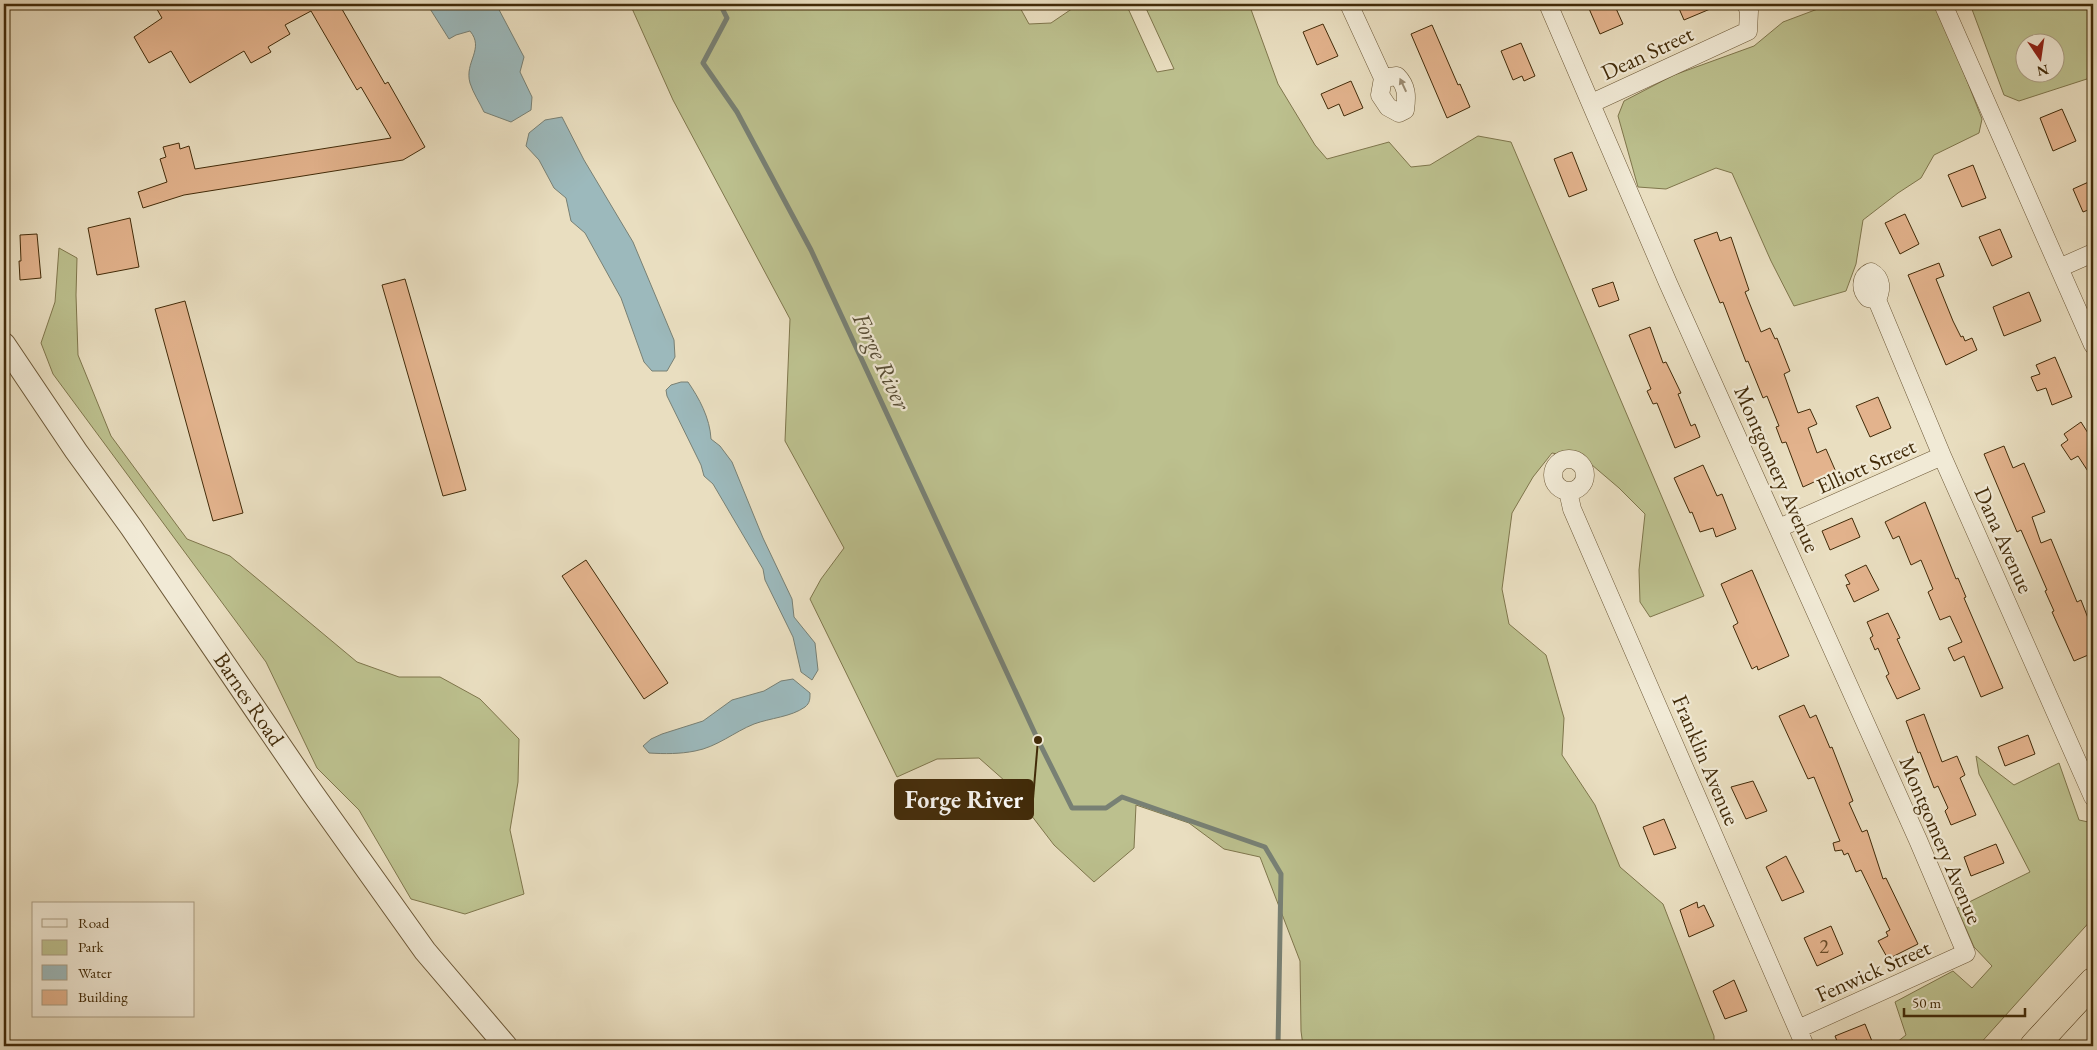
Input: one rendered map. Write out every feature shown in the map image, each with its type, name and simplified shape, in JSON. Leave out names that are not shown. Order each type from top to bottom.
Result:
[{"type":"highway","points":[[2034,1046],[2093,982]]},
{"type":"street","points":[[1349,4],[1383,78]]},
{"type":"street","name":"Montgomery Avenue","points":[[1548,4],[1668,283],[1918,840],[1966,953]]},
{"type":"street","name":"Dean Street","points":[[1592,103],[1748,31],[1749,11],[1746,4]]},
{"type":"street","points":[[1943,4],[2093,345]]},
{"type":"street","points":[[2059,268],[2093,253]]},
{"type":"street","name":"Dana Avenue","points":[[1877,300],[1942,456],[2093,797]]},
{"type":"street","name":"Barnes Road","points":[[4,344],[76,451],[131,526],[311,791],[419,943],[506,1046]]},
{"type":"street","name":"Elliott Street","points":[[1779,528],[1942,456]]},
{"type":"street","name":"Franklin Avenue","points":[[1568,491],[1572,509],[1805,1046]]},
{"type":"street","name":"Fenwick Street","points":[[1798,1029],[1966,953]]},
{"type":"green space","points":[[630,4],[1018,4],[1029,24],[1051,23],[1079,4],[1126,4],[1157,72],[1174,69],[1144,4],[1249,4],[1278,84],[1315,145],[1327,159],[1389,142],[1411,167],[1430,165],[1478,136],[1511,142],[1704,596],[1650,617],[1640,602],[1639,570],[1645,514],[1619,488],[1585,459],[1552,453],[1533,477],[1512,513],[1502,589],[1509,624],[1546,655],[1564,718],[1562,755],[1595,805],[1620,867],[1663,904],[1714,1036],[1714,1046],[1303,1046],[1300,961],[1260,857],[1224,849],[1189,823],[1136,805],[1134,848],[1094,882],[1054,845],[1005,781],[979,758],[937,759],[897,777],[810,599],[821,579],[844,548],[785,441],[790,319],[673,100]]},
{"type":"green space","points":[[1831,4],[1846,4],[1857,8],[1878,4],[1937,4],[1982,119],[1979,133],[1934,155],[1921,178],[1863,220],[1856,264],[1846,291],[1794,306],[1771,261],[1732,173],[1716,168],[1666,189],[1638,187],[1618,116],[1624,101],[1674,75],[1754,46],[1783,22]]},
{"type":"green space","points":[[1970,4],[2093,4],[2093,77],[2019,101],[2004,95]]},
{"type":"green space","points":[[59,248],[77,258],[78,355],[111,436],[187,539],[230,556],[357,662],[399,677],[440,677],[480,699],[519,739],[518,782],[510,830],[524,894],[465,914],[411,899],[359,810],[317,768],[266,662],[53,374],[41,343],[55,302]]},
{"type":"green space","points":[[1976,756],[2014,785],[2059,763],[2079,820],[2093,823],[2093,918],[1978,1046],[1892,1046],[1906,1035],[1895,1002],[1953,971],[1972,988],[1992,966],[1974,947],[1957,908],[2030,872],[1979,774]]},
{"type":"water","points":[[427,4],[496,4],[524,57],[520,72],[532,97],[531,110],[511,122],[484,112],[470,83],[469,75],[475,50],[474,38],[470,31],[449,39]]},
{"type":"water","points":[[562,117],[584,160],[633,242],[674,340],[675,357],[667,371],[652,371],[644,362],[621,298],[585,233],[571,221],[566,198],[554,188],[539,160],[526,146],[529,133],[545,120]]},
{"type":"water","points":[[688,382],[692,388],[706,416],[711,439],[720,446],[732,462],[763,538],[792,599],[794,617],[815,643],[818,670],[812,680],[801,672],[793,637],[765,580],[763,569],[713,484],[704,476],[701,465],[667,396],[666,390],[671,385]]},
{"type":"water","points":[[793,679],[810,693],[808,704],[799,710],[754,724],[718,743],[695,751],[672,754],[649,753],[643,746],[651,739],[662,734],[703,721],[732,700],[764,691],[781,681]]},
{"type":"building","points":[[154,4],[339,4],[385,84],[388,82],[425,147],[403,160],[184,195],[143,208],[138,192],[167,182],[160,159],[166,157],[163,147],[179,143],[180,149],[189,146],[195,169],[391,138],[361,87],[357,90],[311,11],[285,25],[290,34],[268,47],[271,52],[251,63],[244,51],[190,83],[171,51],[149,63],[134,37],[162,18]]},
{"type":"building","points":[[1587,4],[1614,4],[1623,24],[1600,34]]},
{"type":"building","points":[[1677,4],[1722,4],[1684,20]]},
{"type":"building","points":[[1323,24],[1338,56],[1317,65],[1303,32]]},
{"type":"building","points":[[1432,25],[1458,85],[1460,84],[1470,107],[1447,118],[1411,34]]},
{"type":"building","points":[[1521,43],[1535,76],[1524,81],[1522,76],[1513,80],[1501,51]]},
{"type":"building","points":[[1351,81],[1363,108],[1344,116],[1339,104],[1328,109],[1321,94]]},
{"type":"building","points":[[2062,109],[2076,141],[2053,151],[2040,118]]},
{"type":"building","points":[[1572,152],[1587,190],[1569,197],[1554,159]]},
{"type":"building","points":[[1973,165],[1986,198],[1962,207],[1948,175]]},
{"type":"building","points":[[2093,180],[2093,208],[2083,212],[2073,189]]},
{"type":"building","points":[[1905,214],[1919,244],[1900,254],[1885,223]]},
{"type":"building","points":[[130,218],[139,267],[97,275],[88,228]]},
{"type":"building","points":[[2000,229],[2012,257],[1992,266],[1979,237]]},
{"type":"building","points":[[1717,232],[1720,241],[1731,237],[1749,290],[1745,292],[1761,332],[1770,328],[1775,339],[1777,338],[1790,371],[1784,374],[1798,413],[1810,409],[1817,424],[1808,428],[1817,453],[1826,449],[1836,472],[1803,487],[1786,442],[1782,443],[1776,427],[1779,426],[1767,396],[1763,398],[1748,361],[1746,362],[1723,302],[1720,303],[1694,240]]},
{"type":"building","points":[[37,234],[41,278],[20,280],[20,235]]},
{"type":"building","points":[[1939,263],[1944,276],[1936,279],[1953,321],[1961,337],[1963,336],[1965,341],[1972,338],[1977,350],[1946,365],[1908,275]]},
{"type":"building","points":[[405,279],[466,490],[443,496],[382,285]]},
{"type":"building","points":[[1613,282],[1619,300],[1599,307],[1592,289]]},
{"type":"building","points":[[2029,292],[2041,321],[2004,336],[1993,307]]},
{"type":"building","points":[[185,301],[243,513],[213,521],[155,309]]},
{"type":"building","points":[[1650,327],[1663,363],[1666,362],[1681,393],[1678,394],[1691,426],[1695,424],[1700,437],[1675,448],[1657,403],[1653,404],[1647,391],[1651,389],[1629,335]]},
{"type":"building","points":[[2055,357],[2072,397],[2052,405],[2046,388],[2037,391],[2031,377],[2040,374],[2036,365]]},
{"type":"building","points":[[1878,397],[1891,428],[1870,437],[1856,406]]},
{"type":"building","points":[[2081,422],[2093,441],[2093,479],[2078,456],[2071,460],[2061,445],[2068,440],[2064,434]]},
{"type":"building","points":[[2004,446],[2013,468],[2024,463],[2045,512],[2032,517],[2041,543],[2051,539],[2077,602],[2081,600],[2093,631],[2093,653],[2074,661],[2052,612],[2054,611],[2045,591],[2047,590],[2021,530],[2017,532],[1984,454]]},
{"type":"building","points":[[1703,465],[1717,496],[1722,494],[1736,529],[1716,537],[1713,528],[1700,532],[1674,478]]},
{"type":"building","points":[[1925,502],[2003,688],[1981,697],[1964,656],[1954,661],[1948,648],[1962,642],[1950,616],[1940,620],[1928,592],[1933,589],[1921,560],[1911,565],[1899,536],[1893,539],[1885,522]]},
{"type":"building","points":[[1852,518],[1860,537],[1830,550],[1822,531]]},
{"type":"building","points":[[586,560],[668,683],[644,699],[562,576]]},
{"type":"building","points":[[1866,565],[1879,590],[1854,602],[1846,585],[1850,584],[1845,575]]},
{"type":"building","points":[[1752,570],[1789,656],[1758,670],[1757,666],[1752,669],[1733,626],[1738,623],[1721,584]]},
{"type":"building","points":[[1888,613],[1900,638],[1897,639],[1920,689],[1897,699],[1886,676],[1889,674],[1878,648],[1875,650],[1870,638],[1873,636],[1867,622]]},
{"type":"building","points":[[1804,705],[1810,718],[1816,715],[1830,748],[1832,747],[1853,801],[1849,803],[1862,832],[1867,830],[1883,879],[1886,878],[1918,944],[1888,959],[1878,941],[1888,936],[1886,932],[1890,930],[1861,870],[1856,872],[1848,853],[1844,855],[1842,850],[1835,851],[1833,843],[1840,841],[1814,777],[1808,779],[1779,716]]},
{"type":"building","points":[[1924,714],[1942,762],[1957,756],[1965,775],[1960,778],[1976,815],[1951,825],[1945,811],[1948,808],[1938,786],[1934,788],[1906,721]]},
{"type":"building","points":[[2028,735],[2035,754],[2005,766],[1998,747]]},
{"type":"building","points":[[1753,781],[1767,811],[1746,819],[1731,787]]},
{"type":"building","points":[[1664,819],[1676,848],[1654,855],[1643,827]]},
{"type":"building","points":[[1996,844],[2004,863],[1971,876],[1964,857]]},
{"type":"building","points":[[1786,856],[1804,892],[1782,901],[1766,867]]},
{"type":"building","points":[[1697,902],[1698,908],[1704,905],[1714,926],[1689,937],[1680,910]]},
{"type":"building","points":[[1831,926],[1843,954],[1817,966],[1804,938]]},
{"type":"building","points":[[1734,980],[1747,1011],[1725,1019],[1713,991]]},
{"type":"building","points":[[1865,1024],[1874,1046],[1839,1046],[1835,1036]]},
{"type":"waterway","name":"Forge River","points":[[720,4],[727,18],[703,63],[737,112],[811,250],[1038,740],[1072,808],[1106,808],[1122,797],[1265,847],[1281,874],[1278,1046]]},
{"type":"place","name":"Forge River","points":[[1038,740]]}]
